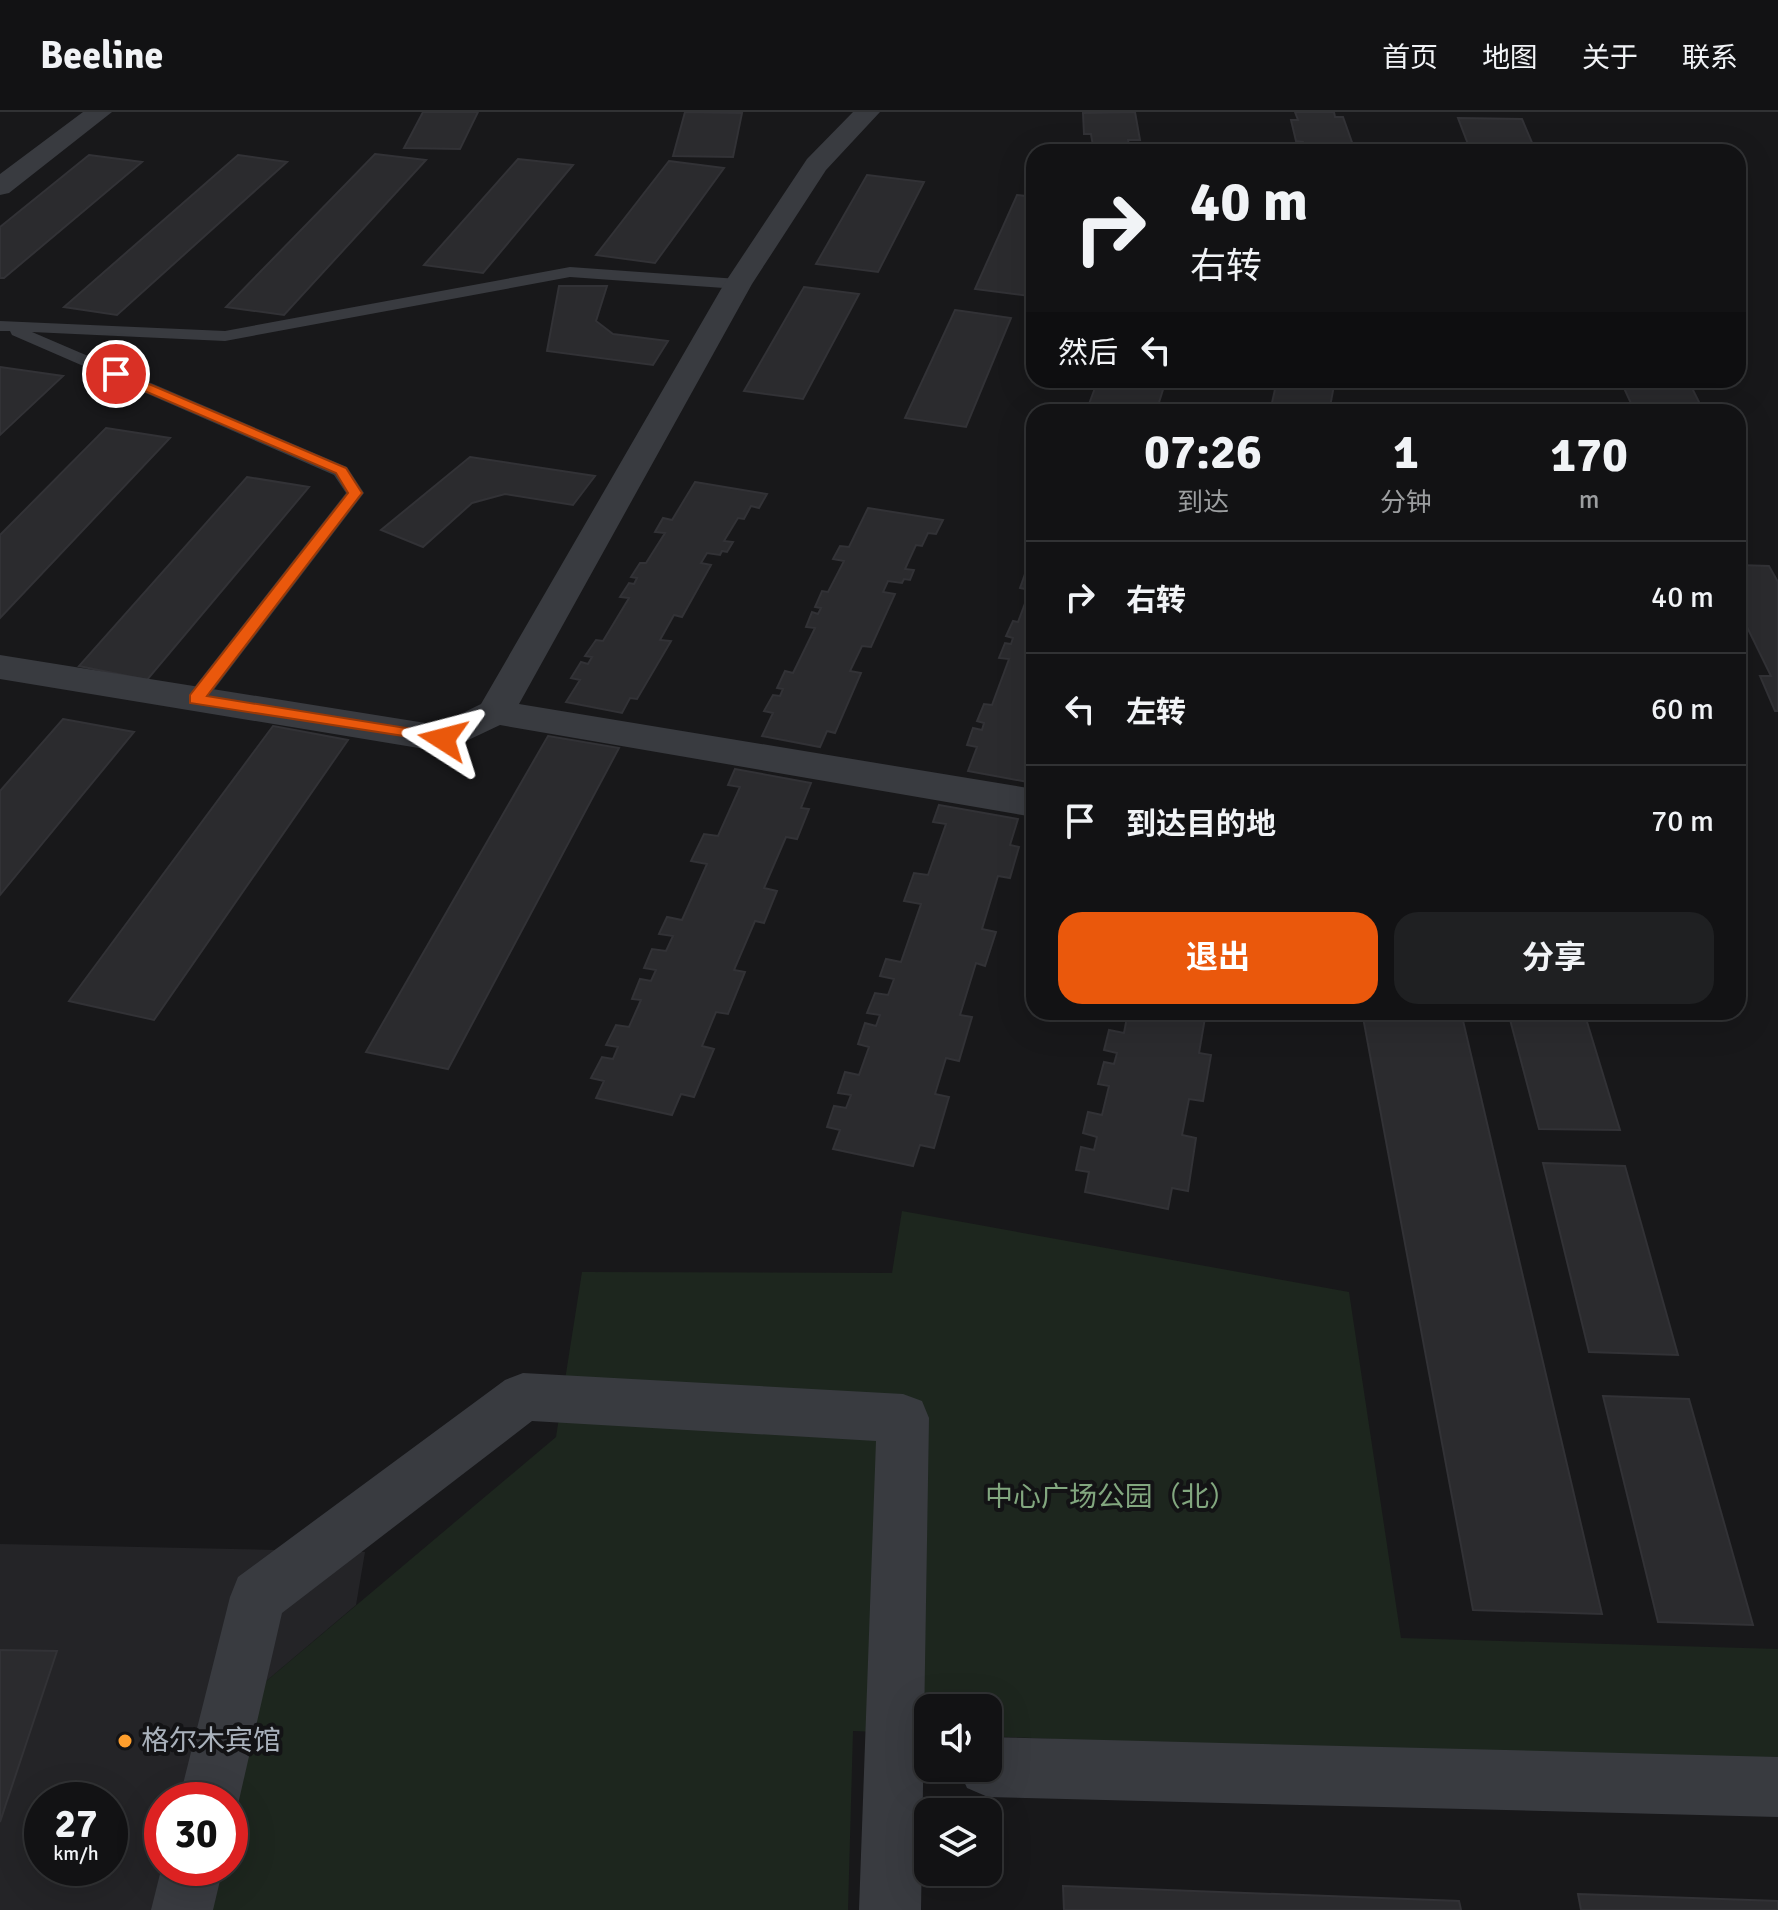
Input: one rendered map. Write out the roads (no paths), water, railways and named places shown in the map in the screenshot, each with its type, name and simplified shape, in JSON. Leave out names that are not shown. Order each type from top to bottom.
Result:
[{"type":"street","points":[[0,187],[99,112]]},
{"type":"street","points":[[0,667],[443,739],[495,712],[738,284],[816,165],[867,112]]},
{"type":"street","points":[[495,712],[1026,802]]},
{"type":"street","points":[[213,1782],[258,1597],[523,1397],[903,1418],[911,1765],[890,1910]]},
{"type":"street","points":[[1002,1767],[1778,1787]]},
{"type":"street","points":[[182,1910],[188,1886]]},
{"type":"lane","points":[[2,326],[225,336],[570,272],[738,284]]},
{"type":"lane","points":[[2,326],[341,471],[355,493],[196,699]]},
{"type":"place","name":"格尔木宾馆","points":[[125,1741]]},
{"type":"park label","name":"中心广场公园（北）","points":[[1111,1497]]}]
